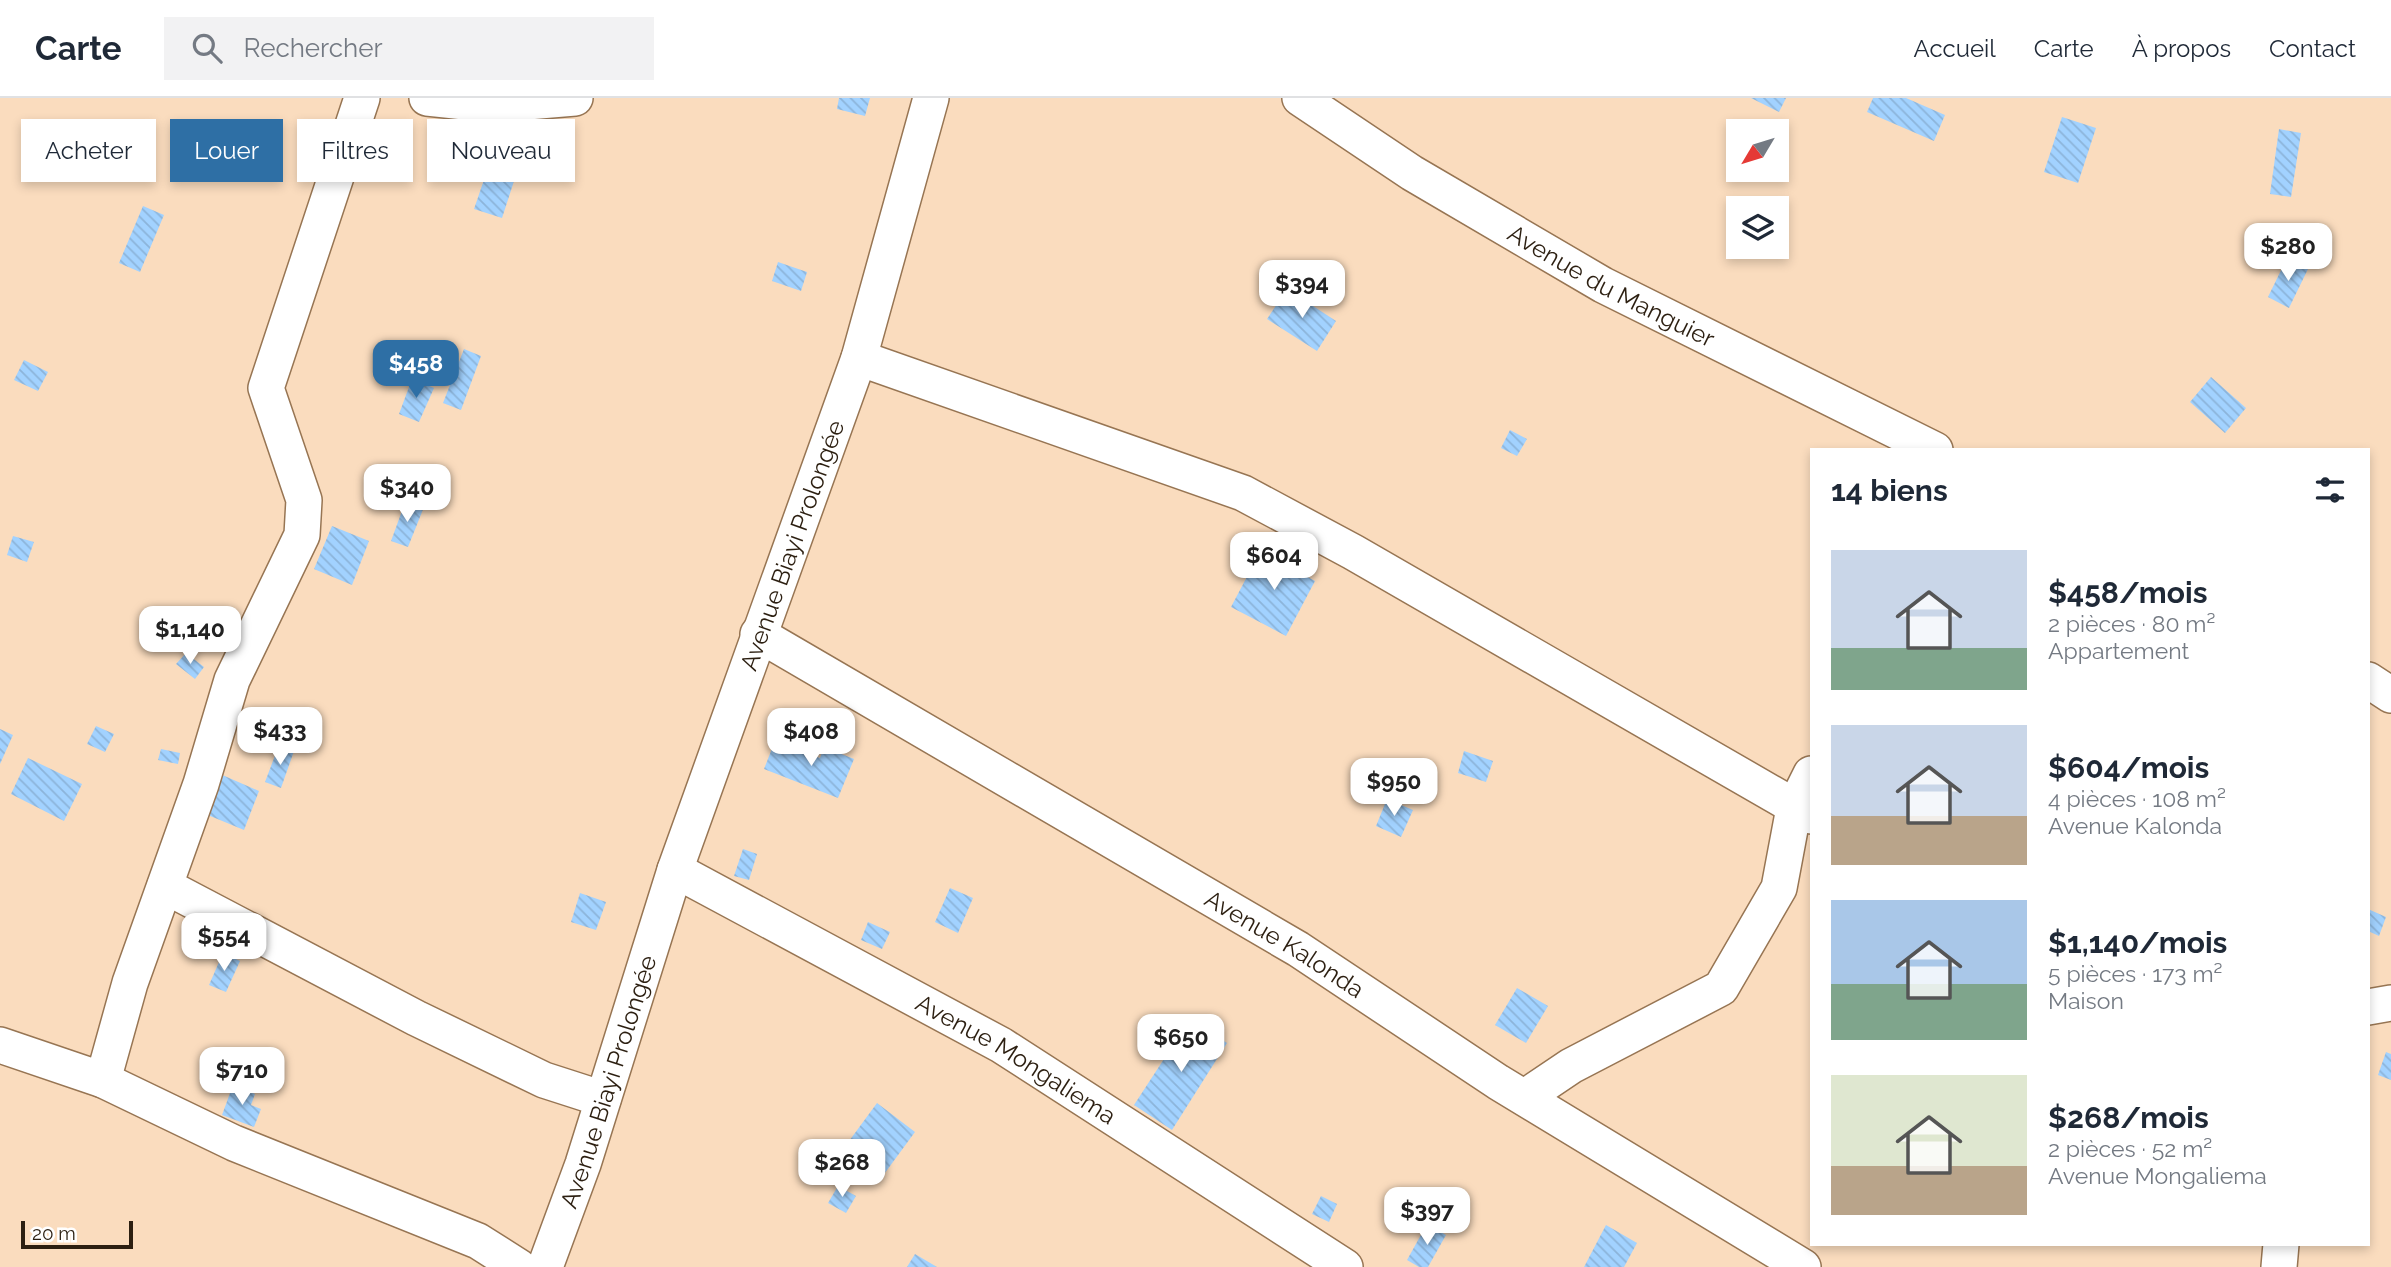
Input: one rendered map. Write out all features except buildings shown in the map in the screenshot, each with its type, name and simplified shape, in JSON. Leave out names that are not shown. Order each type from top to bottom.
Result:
[{"type":"street","points":[[103,1080],[130,982],[201,784],[232,680],[302,535],[304,500],[266,388],[362,98]]},
{"type":"street","points":[[427,98],[493,105],[575,98]]},
{"type":"street","name":"Avenue Biayi Prolongée","points":[[545,1267],[603,1099],[676,870],[758,634],[859,358],[931,98]]},
{"type":"street","name":"Avenue du Manguier","points":[[1300,98],[1412,173],[1603,285],[1931,448]]},
{"type":"street","points":[[859,358],[1243,493],[1353,552],[1803,812]]},
{"type":"street","name":"Avenue Kalonda","points":[[758,634],[1298,949],[1498,1082],[1803,1267]]},
{"type":"street","points":[[2370,681],[2391,695]]},
{"type":"street","points":[[1525,1097],[1570,1066],[1721,988],[1779,888],[1803,812],[1810,779]]},
{"type":"street","name":"Avenue Mongaliema","points":[[676,870],[1002,1045],[1345,1267]]},
{"type":"street","points":[[165,886],[416,1018],[544,1080],[603,1099]]},
{"type":"street","points":[[2370,1007],[2391,1003]]},
{"type":"street","points":[[0,1045],[103,1080],[234,1143],[478,1241],[519,1267]]},
{"type":"street","points":[[2278,1267],[2281,1246]]}]
